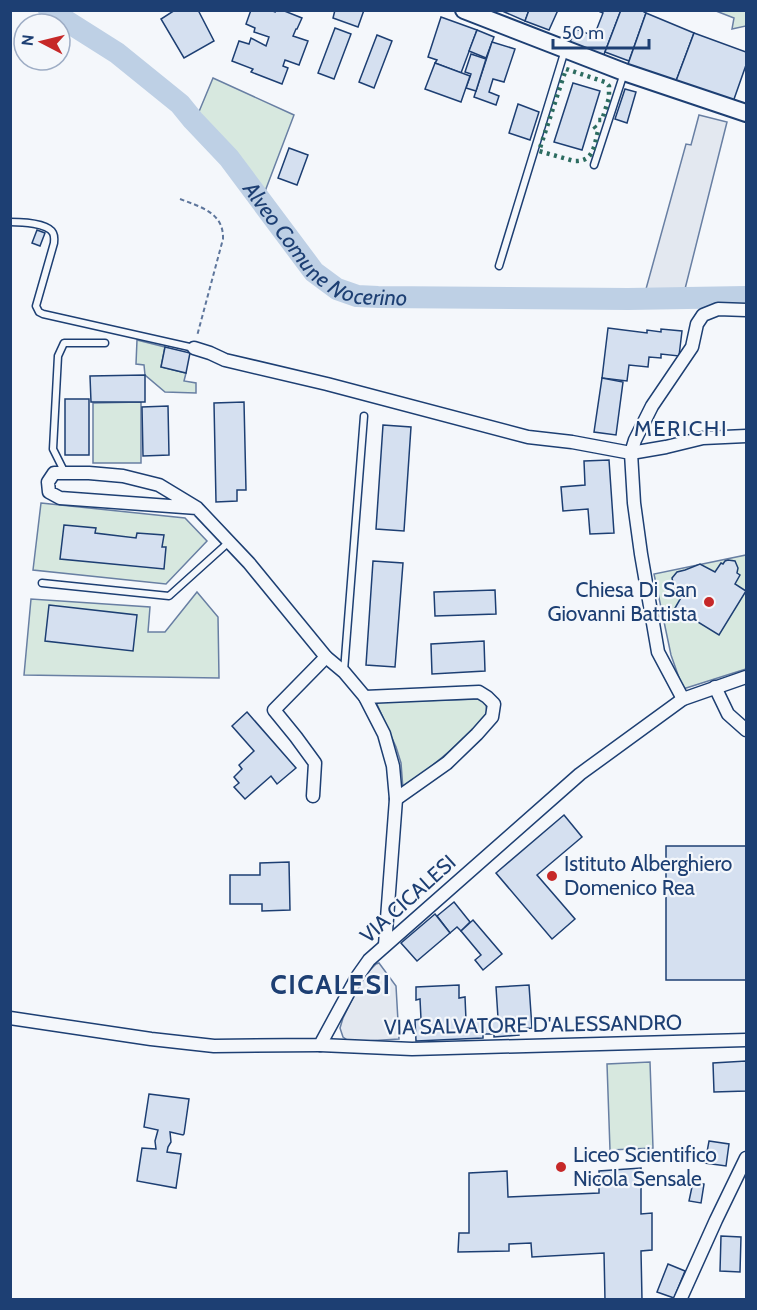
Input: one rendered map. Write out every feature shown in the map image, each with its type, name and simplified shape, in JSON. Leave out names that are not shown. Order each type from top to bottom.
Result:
[{"type":"main road","points":[[464,10],[624,72],[747,112]]},
{"type":"street","points":[[683,699],[658,652],[634,503],[631,453],[652,406],[692,347],[697,324],[704,315],[718,309],[747,310]]},
{"type":"street","points":[[194,348],[225,360],[327,384],[528,438],[572,442],[631,453],[703,438],[747,436]]},
{"type":"street","points":[[198,508],[60,498],[48,492],[48,482],[54,473],[89,473],[123,477],[159,485],[198,508],[230,541],[326,657],[344,672],[364,697],[384,734],[393,766],[396,800],[385,945]]},
{"type":"street","points":[[313,796],[315,763],[274,710],[326,657]]},
{"type":"street","name":"VIA CICALESI","points":[[320,1045],[357,977],[369,960],[580,774],[683,699],[747,677]]},
{"type":"street","points":[[715,687],[728,714],[747,730]]},
{"type":"street","points":[[364,697],[479,692],[494,704],[492,717],[477,734],[447,763],[396,800]]},
{"type":"street","points":[[10,1018],[214,1046],[320,1045]]},
{"type":"street","name":"VIA SALVATORE D'ALESSANDRO","points":[[320,1045],[412,1049],[747,1040]]},
{"type":"street","points":[[680,1299],[747,1158]]},
{"type":"lane","points":[[499,266],[565,50]]},
{"type":"lane","points":[[594,165],[624,72]]},
{"type":"lane","points":[[10,222],[42,226],[52,232],[55,237],[36,306],[39,312],[194,348]]},
{"type":"lane","points":[[65,473],[53,449],[58,356],[64,343],[105,343]]},
{"type":"lane","points":[[344,672],[364,416]]},
{"type":"lane","points":[[42,583],[169,596],[230,541]]},
{"type":"path","points":[[180,200],[205,208],[218,220],[223,230],[223,239],[194,348]]},
{"type":"shaded area","points":[[716,11],[746,11],[746,26],[732,29],[734,18]]},
{"type":"shaded area","points":[[213,78],[294,115],[264,194],[198,114]]},
{"type":"shaded area","points":[[699,115],[727,122],[685,289],[646,289],[686,144],[691,145]]},
{"type":"shaded area","points":[[137,340],[165,347],[161,367],[186,373],[184,381],[196,383],[196,393],[165,392],[145,375],[144,365],[136,364]]},
{"type":"shaded area","points":[[141,402],[141,463],[93,463],[93,403]]},
{"type":"shaded area","points":[[41,503],[185,518],[207,541],[166,584],[33,570]]},
{"type":"shaded area","points":[[746,555],[746,669],[683,689],[671,655],[654,574]]},
{"type":"shaded area","points":[[197,592],[218,617],[219,678],[24,675],[31,599],[150,607],[148,632],[165,632]]},
{"type":"shaded area","points":[[482,699],[486,705],[487,714],[478,725],[403,789],[401,763],[376,702]]},
{"type":"shaded area","points":[[379,963],[396,986],[399,1039],[350,1042],[343,1037],[340,1028],[343,1018],[363,977]]},
{"type":"shaded area","points":[[650,1062],[653,1148],[610,1150],[607,1064]]},
{"type":"building","points":[[175,10],[198,10],[214,41],[184,58],[161,19]]},
{"type":"building","points":[[251,10],[275,12],[275,10],[282,10],[302,18],[293,36],[308,41],[299,65],[285,60],[283,66],[288,68],[282,84],[251,72],[253,69],[232,61],[239,41],[249,44],[251,38],[266,46],[269,37],[254,32],[255,28],[246,24]]},
{"type":"building","points":[[335,10],[364,10],[358,27],[333,18]]},
{"type":"building","points":[[500,10],[529,10],[525,21]]},
{"type":"building","points":[[529,10],[558,10],[549,30],[525,21]]},
{"type":"building","points":[[596,10],[621,10],[603,57],[569,44],[576,29],[594,36],[603,13]]},
{"type":"building","points":[[621,10],[641,10],[646,13],[629,61],[605,52]]},
{"type":"building","points":[[646,13],[694,33],[676,81],[627,67]]},
{"type":"building","points":[[441,17],[477,30],[461,73],[435,63],[437,60],[428,57]]},
{"type":"building","points":[[335,28],[351,34],[334,79],[318,73]]},
{"type":"building","points":[[477,30],[494,37],[486,58],[469,51]]},
{"type":"building","points":[[694,33],[746,52],[746,65],[733,102],[676,81]]},
{"type":"building","points":[[377,35],[392,41],[374,88],[359,82]]},
{"type":"building","points":[[492,42],[515,49],[504,82],[493,79],[489,92],[499,96],[496,105],[474,97]]},
{"type":"building","points":[[471,54],[486,59],[476,91],[466,88],[471,74],[465,72]]},
{"type":"building","points":[[435,63],[470,76],[461,102],[425,89]]},
{"type":"building","points":[[573,83],[600,91],[582,150],[554,142]]},
{"type":"building","points":[[625,89],[636,92],[627,123],[615,119]]},
{"type":"building","points":[[518,104],[539,112],[530,140],[509,133]]},
{"type":"building","points":[[289,148],[308,155],[297,185],[278,178]]},
{"type":"building","points":[[37,230],[45,233],[40,246],[32,243]]},
{"type":"building","points":[[608,328],[647,333],[647,330],[661,332],[661,329],[682,331],[679,356],[661,354],[661,358],[649,357],[648,367],[629,365],[627,381],[602,378]]},
{"type":"building","points":[[165,347],[190,353],[186,373],[161,367]]},
{"type":"building","points":[[145,375],[145,402],[91,402],[90,376]]},
{"type":"building","points":[[602,378],[623,382],[616,435],[594,432]]},
{"type":"building","points":[[65,399],[89,399],[89,455],[65,455]]},
{"type":"building","points":[[244,402],[246,490],[237,490],[237,501],[216,502],[214,403]]},
{"type":"building","points":[[168,406],[169,455],[143,456],[142,407]]},
{"type":"building","points":[[383,425],[411,427],[404,531],[376,529]]},
{"type":"building","points":[[609,460],[614,533],[590,534],[588,509],[563,511],[561,487],[585,485],[584,461]]},
{"type":"building","points":[[64,525],[96,528],[95,533],[136,538],[137,533],[164,535],[162,547],[166,547],[164,569],[60,559]]},
{"type":"building","name":"Chiesa Di San Giovanni Battista","points":[[728,560],[735,561],[738,568],[737,573],[740,575],[735,584],[746,591],[719,635],[675,608],[682,596],[674,591],[676,587],[672,578],[677,572],[700,564],[715,572],[721,563]]},
{"type":"building","points":[[373,561],[403,563],[395,667],[366,665]]},
{"type":"building","points":[[495,590],[496,614],[435,616],[434,592]]},
{"type":"building","points":[[49,605],[137,615],[133,651],[45,641]]},
{"type":"building","points":[[484,641],[485,671],[432,674],[431,644]]},
{"type":"building","points":[[247,712],[296,768],[277,784],[271,776],[245,799],[234,787],[239,783],[234,777],[242,769],[239,765],[254,751],[232,726]]},
{"type":"building","points":[[564,815],[582,837],[537,875],[575,919],[552,939],[496,873]]},
{"type":"building","points":[[666,846],[746,846],[746,980],[666,980]]},
{"type":"building","points":[[289,862],[290,910],[262,911],[262,904],[230,904],[230,875],[260,875],[260,863]]},
{"type":"building","points":[[454,902],[470,922],[461,931],[457,927],[450,933],[437,916]]},
{"type":"building","points":[[435,914],[450,933],[417,961],[401,943]]},
{"type":"building","points":[[473,920],[502,954],[483,970],[475,960],[481,955],[461,931]]},
{"type":"building","points":[[459,985],[459,998],[465,997],[466,1020],[498,1018],[496,987],[529,985],[532,1028],[518,1029],[519,1035],[494,1037],[494,1034],[483,1034],[483,1038],[416,1041],[415,1020],[421,1019],[420,999],[416,1000],[416,987]]},
{"type":"building","points":[[746,1061],[746,1091],[714,1092],[713,1063]]},
{"type":"building","points":[[149,1094],[189,1099],[184,1134],[170,1132],[171,1142],[167,1152],[181,1154],[176,1188],[137,1181],[142,1148],[156,1149],[155,1141],[158,1130],[144,1127]]},
{"type":"building","points":[[709,1141],[729,1144],[726,1166],[705,1163]]},
{"type":"building","points":[[641,1168],[641,1214],[652,1213],[652,1250],[641,1251],[642,1300],[605,1300],[604,1253],[532,1257],[531,1243],[509,1244],[509,1251],[458,1252],[459,1233],[469,1233],[469,1173],[507,1171],[508,1197],[599,1193],[599,1171]]},
{"type":"building","points":[[693,1182],[704,1184],[701,1203],[689,1201]]},
{"type":"building","points":[[721,1236],[741,1237],[740,1272],[720,1271]]},
{"type":"building","points":[[668,1264],[685,1271],[674,1298],[657,1292]]},
{"type":"waterway","name":"Alveo Comune Nocerino","points":[[49,10],[117,53],[180,104],[229,158],[314,272],[337,289],[357,296],[378,297],[628,299],[746,297]]},
{"type":"hedge","points":[[594,126],[598,131],[592,152],[586,159],[574,161],[539,151],[566,69],[605,82],[609,86],[609,98],[602,120],[596,120]]},
{"type":"place","name":"Chiesa Di San Giovanni Battista","points":[[709,602]]},
{"type":"place","name":"Istituto Alberghiero Domenico Rea","points":[[552,876]]},
{"type":"place","name":"Liceo Scientifico Nicola Sensale","points":[[561,1167]]},
{"type":"district","name":"MERICHI","points":[[681,428]]},
{"type":"district","name":"CICALESI","points":[[331,985]]}]
